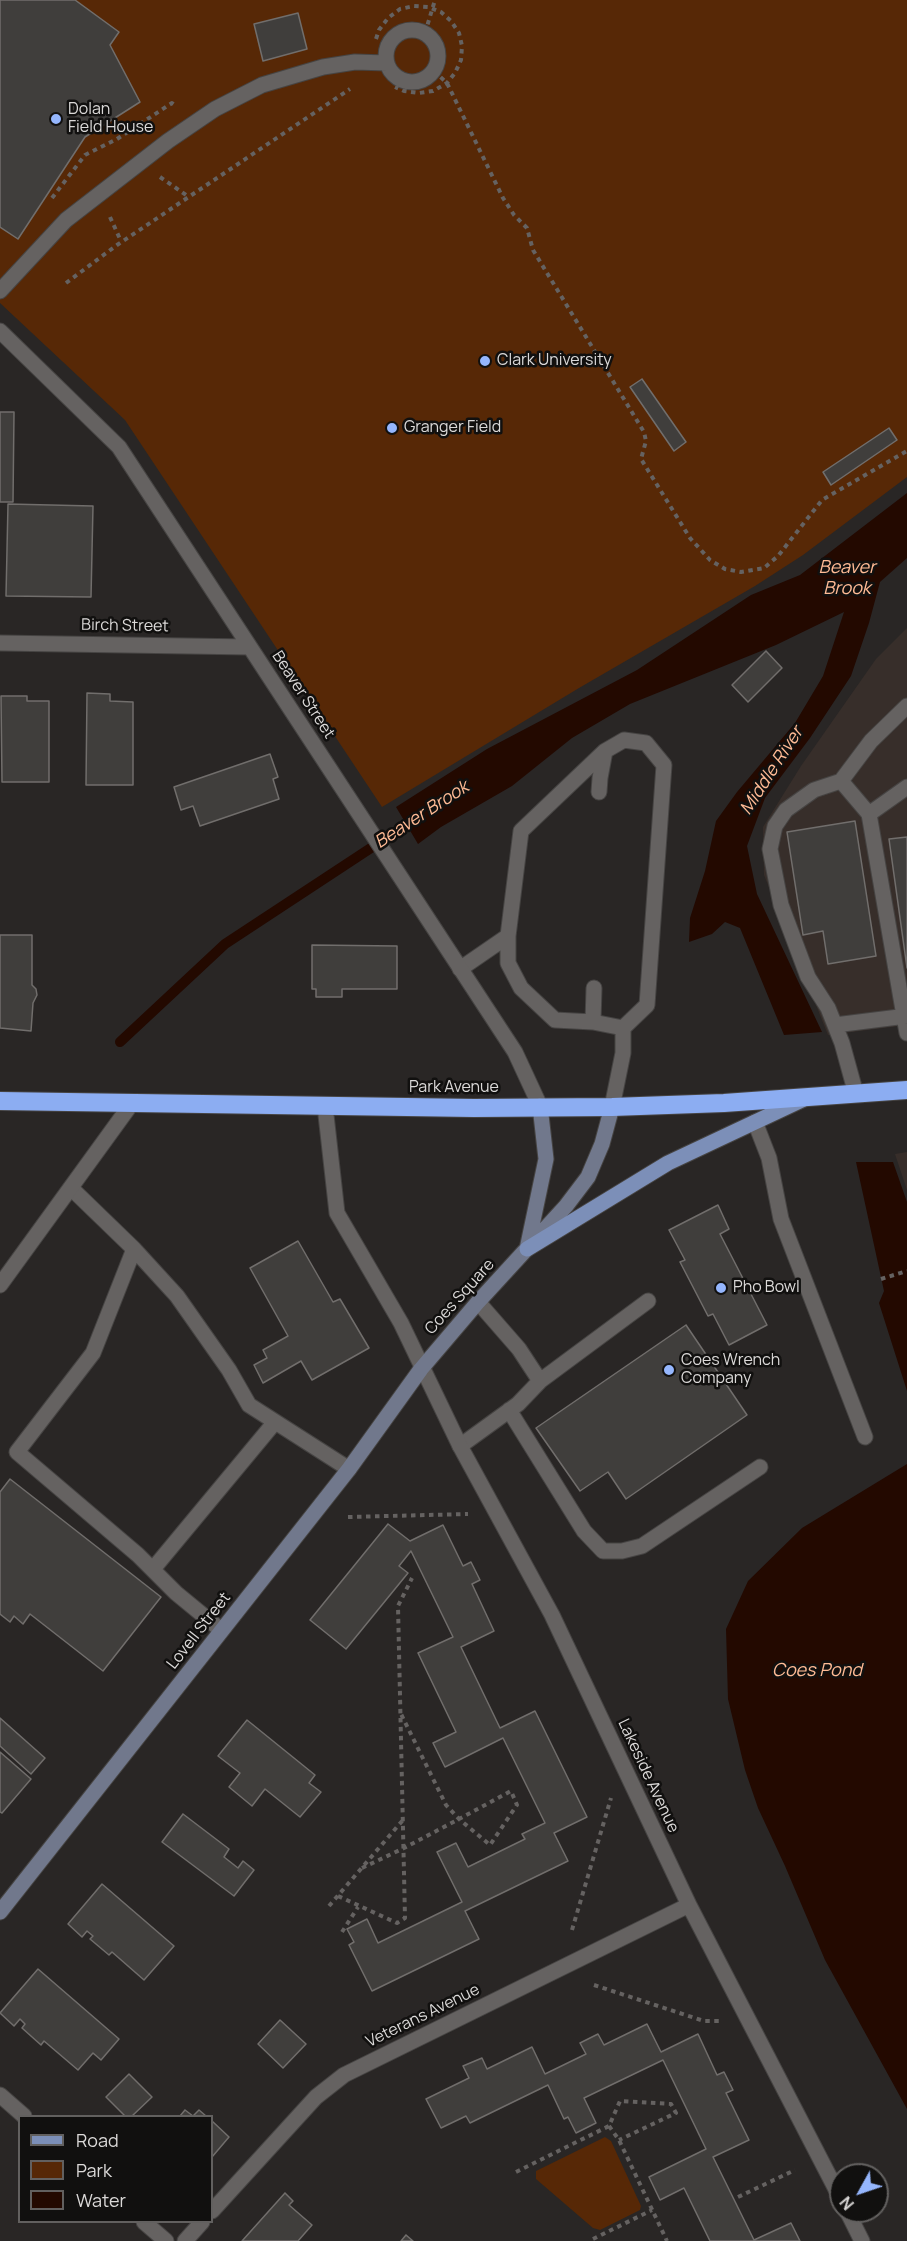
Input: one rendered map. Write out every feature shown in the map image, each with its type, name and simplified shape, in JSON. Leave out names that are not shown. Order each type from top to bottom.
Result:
[{"type":"highway","name":"Park Avenue","points":[[0,1101],[474,1108],[612,1107],[807,1098],[907,1090]]},
{"type":"main road","points":[[527,1249],[668,1163],[807,1098]]},
{"type":"street","points":[[406,30],[425,33],[432,39],[438,51],[438,62],[434,71],[424,79],[413,82],[401,80],[395,76],[387,63],[387,49],[394,37],[406,30]]},
{"type":"street","points":[[0,291],[66,220],[215,109],[262,84],[323,67],[355,62],[387,63]]},
{"type":"street","name":"Beaver Street","points":[[0,331],[118,447],[515,1052],[540,1106]]},
{"type":"street","name":"Birch Street","points":[[0,643],[249,647]]},
{"type":"street","points":[[856,1094],[835,1025],[828,1008],[808,977],[781,905],[770,849],[775,826],[786,810],[814,790],[841,781],[871,741],[907,706]]},
{"type":"street","points":[[612,1107],[623,1053],[623,1028],[647,1005],[664,765],[646,743],[624,740],[605,751],[521,831],[508,936],[508,963],[521,988],[555,1020],[593,1022],[623,1028]]},
{"type":"street","points":[[599,792],[605,751]]},
{"type":"street","points":[[841,781],[869,814],[907,1033]]},
{"type":"street","points":[[869,814],[907,787]]},
{"type":"street","points":[[460,969],[508,936]]},
{"type":"street","points":[[593,1022],[594,988]]},
{"type":"street","points":[[835,1025],[906,1017]]},
{"type":"street","points":[[0,1286],[132,1103]]},
{"type":"street","name":"Lakeside Avenue","points":[[325,1106],[337,1213],[400,1323],[460,1446],[552,1615],[689,1905],[829,2176]]},
{"type":"street","points":[[527,1249],[546,1159],[540,1106]]},
{"type":"street","name":"Coes Square","points":[[421,1369],[478,1302],[566,1206],[588,1177],[603,1144],[612,1107]]},
{"type":"street","points":[[755,1122],[769,1158],[781,1219],[864,1437]]},
{"type":"street","points":[[71,1188],[134,1249],[177,1296],[229,1370],[249,1405],[349,1469]]},
{"type":"street","points":[[134,1249],[93,1353],[17,1452],[221,1630]]},
{"type":"street","points":[[460,1446],[648,1300]]},
{"type":"street","points":[[478,1302],[519,1349],[540,1382]]},
{"type":"street","name":"Lovell Street","points":[[0,1912],[349,1469],[421,1369]]},
{"type":"street","points":[[508,1410],[584,1531],[603,1551],[622,1551],[642,1546],[760,1467]]},
{"type":"street","points":[[153,1569],[275,1422]]},
{"type":"street","name":"Veterans Avenue","points":[[213,2210],[316,2097],[344,2075],[689,1905]]},
{"type":"street","points":[[0,2095],[23,2115]]},
{"type":"street","points":[[145,2223],[166,2241]]},
{"type":"street","points":[[184,2241],[201,2223]]},
{"type":"street","points":[[853,2223],[862,2241]]},
{"type":"path","points":[[425,33],[435,0]]},
{"type":"path","points":[[369,43],[377,39],[379,30],[388,18],[400,9],[414,6],[441,12],[459,33],[462,46],[461,60],[447,83],[433,91],[419,93],[404,91],[391,84]]},
{"type":"path","points":[[434,71],[447,83],[503,198],[514,215],[527,228],[533,250],[644,432],[646,441],[641,459],[690,538],[710,560],[725,569],[741,572],[764,568],[778,556],[822,500],[907,451]]},
{"type":"path","points":[[66,283],[357,84]]},
{"type":"path","points":[[50,201],[85,154],[117,139],[172,103],[178,107]]},
{"type":"path","points":[[140,163],[189,197]]},
{"type":"path","points":[[881,1280],[907,1271]]},
{"type":"path","points":[[348,1517],[472,1514]]},
{"type":"path","points":[[338,1896],[397,1923],[405,1918],[398,1606],[412,1578]]},
{"type":"path","points":[[362,1868],[404,1848],[459,1819],[511,1791],[517,1805],[490,1845],[459,1819],[446,1805],[401,1712]]},
{"type":"path","points":[[572,1930],[612,1798]]},
{"type":"path","points":[[330,1906],[403,1820]]},
{"type":"path","points":[[342,1932],[358,1907]]},
{"type":"path","points":[[594,1985],[704,2021],[721,2022]]},
{"type":"path","points":[[516,2172],[609,2126],[620,2101],[671,2104],[676,2113],[620,2140]]},
{"type":"path","points":[[609,2126],[620,2140],[666,2241]]},
{"type":"path","points":[[738,2197],[795,2170]]},
{"type":"path","points":[[593,2239],[652,2210]]},
{"type":"shaded area","points":[[907,628],[907,1025],[828,1035],[764,875],[763,827],[801,766],[876,659]]},
{"type":"shaded area","points":[[907,1152],[907,1190],[895,1154]]},
{"type":"green space","name":"Clark University","points":[[0,0],[907,0],[907,477],[803,555],[755,586],[579,688],[382,807],[125,420],[0,303]]},
{"type":"green space","points":[[605,2137],[611,2141],[641,2206],[640,2210],[600,2230],[593,2228],[536,2179],[536,2171]]},
{"type":"water","name":"Beaver Brook","points":[[907,493],[907,558],[880,582],[851,676],[810,738],[765,798],[747,846],[757,894],[822,1032],[784,1035],[740,928],[725,922],[712,934],[689,942],[690,918],[705,871],[716,821],[737,792],[795,723],[823,676],[844,612],[776,645],[630,704],[572,738],[512,786],[441,827],[418,844],[396,807],[487,749],[637,670],[751,595],[800,575]]},
{"type":"water","points":[[856,1162],[893,1162],[907,1202],[907,1391],[879,1303],[884,1291]]},
{"type":"water","name":"Coes Pond","points":[[907,1464],[907,2109],[825,1960],[758,1808],[745,1770],[728,1699],[726,1629],[748,1581],[802,1528]]},
{"type":"building","name":"Dolan Field House","points":[[0,0],[75,0],[119,32],[110,45],[140,102],[85,137],[18,239],[0,227]]},
{"type":"building","points":[[298,13],[307,49],[263,61],[254,24]]},
{"type":"building","points":[[642,379],[686,442],[674,451],[630,387]]},
{"type":"building","points":[[0,412],[14,412],[13,502],[0,502]]},
{"type":"building","points":[[889,428],[897,440],[831,485],[823,472]]},
{"type":"building","points":[[8,504],[93,506],[91,597],[6,596]]},
{"type":"building","points":[[766,651],[782,668],[748,702],[732,685]]},
{"type":"building","points":[[87,693],[110,694],[110,701],[133,702],[133,785],[86,785]]},
{"type":"building","points":[[1,696],[27,696],[27,701],[49,701],[49,782],[2,782]]},
{"type":"building","points":[[270,754],[278,777],[273,779],[279,799],[200,826],[193,806],[181,810],[174,787]]},
{"type":"building","points":[[855,821],[876,956],[828,964],[823,931],[803,935],[787,832]]},
{"type":"building","points":[[907,837],[907,968],[889,839]]},
{"type":"building","points":[[0,935],[32,935],[32,985],[37,995],[33,1003],[31,1031],[0,1028]]},
{"type":"building","points":[[312,945],[397,946],[397,989],[342,989],[342,997],[316,997],[316,989],[312,989]]},
{"type":"building","name":"Pho Bowl","points":[[718,1205],[729,1229],[720,1234],[767,1325],[729,1345],[713,1314],[708,1316],[680,1262],[685,1260],[669,1230]]},
{"type":"building","points":[[298,1241],[333,1302],[340,1299],[369,1348],[312,1380],[301,1361],[263,1383],[254,1365],[267,1358],[263,1350],[288,1336],[250,1268]]},
{"type":"building","name":"Coes Wrench Company","points":[[686,1325],[747,1415],[626,1499],[608,1472],[580,1491],[536,1428]]},
{"type":"building","points":[[10,1479],[161,1597],[103,1671],[30,1614],[23,1624],[14,1616],[10,1622],[0,1614],[0,1492]]},
{"type":"building","points":[[388,1524],[410,1541],[443,1525],[463,1566],[471,1562],[480,1580],[472,1584],[494,1631],[461,1647],[500,1728],[535,1711],[587,1817],[554,1833],[568,1861],[465,1911],[479,1939],[372,1991],[349,1945],[354,1942],[347,1929],[367,1919],[378,1943],[462,1902],[437,1852],[456,1843],[468,1867],[525,1839],[522,1834],[545,1823],[503,1738],[445,1767],[433,1743],[456,1732],[418,1653],[453,1637],[411,1551],[399,1566],[408,1573],[346,1649],[310,1620]]},
{"type":"building","points":[[0,1718],[45,1758],[31,1774],[0,1746]]},
{"type":"building","points":[[247,1720],[315,1775],[309,1783],[321,1792],[300,1817],[265,1789],[252,1806],[229,1787],[240,1773],[218,1756]]},
{"type":"building","points":[[0,1752],[31,1779],[2,1813],[0,1812]]},
{"type":"building","points":[[183,1814],[229,1849],[224,1857],[238,1868],[243,1861],[254,1870],[234,1896],[162,1842]]},
{"type":"building","points":[[102,1884],[174,1946],[144,1980],[112,1952],[109,1955],[90,1939],[93,1936],[87,1931],[82,1937],[68,1924]]},
{"type":"building","points":[[38,1969],[119,2039],[101,2060],[93,2053],[78,2070],[44,2041],[41,2045],[22,2028],[25,2024],[20,2019],[14,2026],[0,2013]]},
{"type":"building","points":[[280,2020],[306,2044],[283,2068],[258,2044]]},
{"type":"building","points":[[647,2024],[661,2052],[698,2034],[717,2075],[724,2072],[733,2090],[726,2093],[749,2140],[713,2157],[754,2240],[791,2223],[800,2241],[710,2241],[684,2188],[660,2200],[649,2177],[706,2149],[663,2060],[584,2098],[596,2123],[576,2133],[568,2117],[564,2119],[548,2085],[470,2123],[466,2116],[441,2128],[426,2099],[469,2078],[463,2066],[482,2058],[487,2069],[532,2047],[545,2074],[586,2054],[580,2043],[598,2034],[604,2045]]},
{"type":"building","points":[[129,2074],[152,2097],[133,2115],[124,2115],[106,2097]]},
{"type":"building","points":[[185,2110],[192,2115],[181,2115]]},
{"type":"building","points":[[199,2110],[205,2115],[194,2115]]},
{"type":"building","points":[[213,2122],[229,2137],[213,2156]]},
{"type":"building","points":[[285,2193],[293,2201],[289,2205],[312,2225],[298,2241],[242,2241]]},
{"type":"building","points":[[406,2235],[413,2241],[401,2241]]},
{"type":"waterway","name":"Beaver Brook","points":[[120,1042],[225,944],[418,817]]},
{"type":"place","name":"Dolan Field House","points":[[56,119]]},
{"type":"place","name":"Clark University","points":[[485,361]]},
{"type":"place","name":"Granger Field","points":[[392,428]]},
{"type":"place","name":"Pho Bowl","points":[[721,1288]]},
{"type":"place","name":"Coes Wrench Company","points":[[669,1370]]},
{"type":"water label","name":"Middle River","points":[[772,771]]}]
